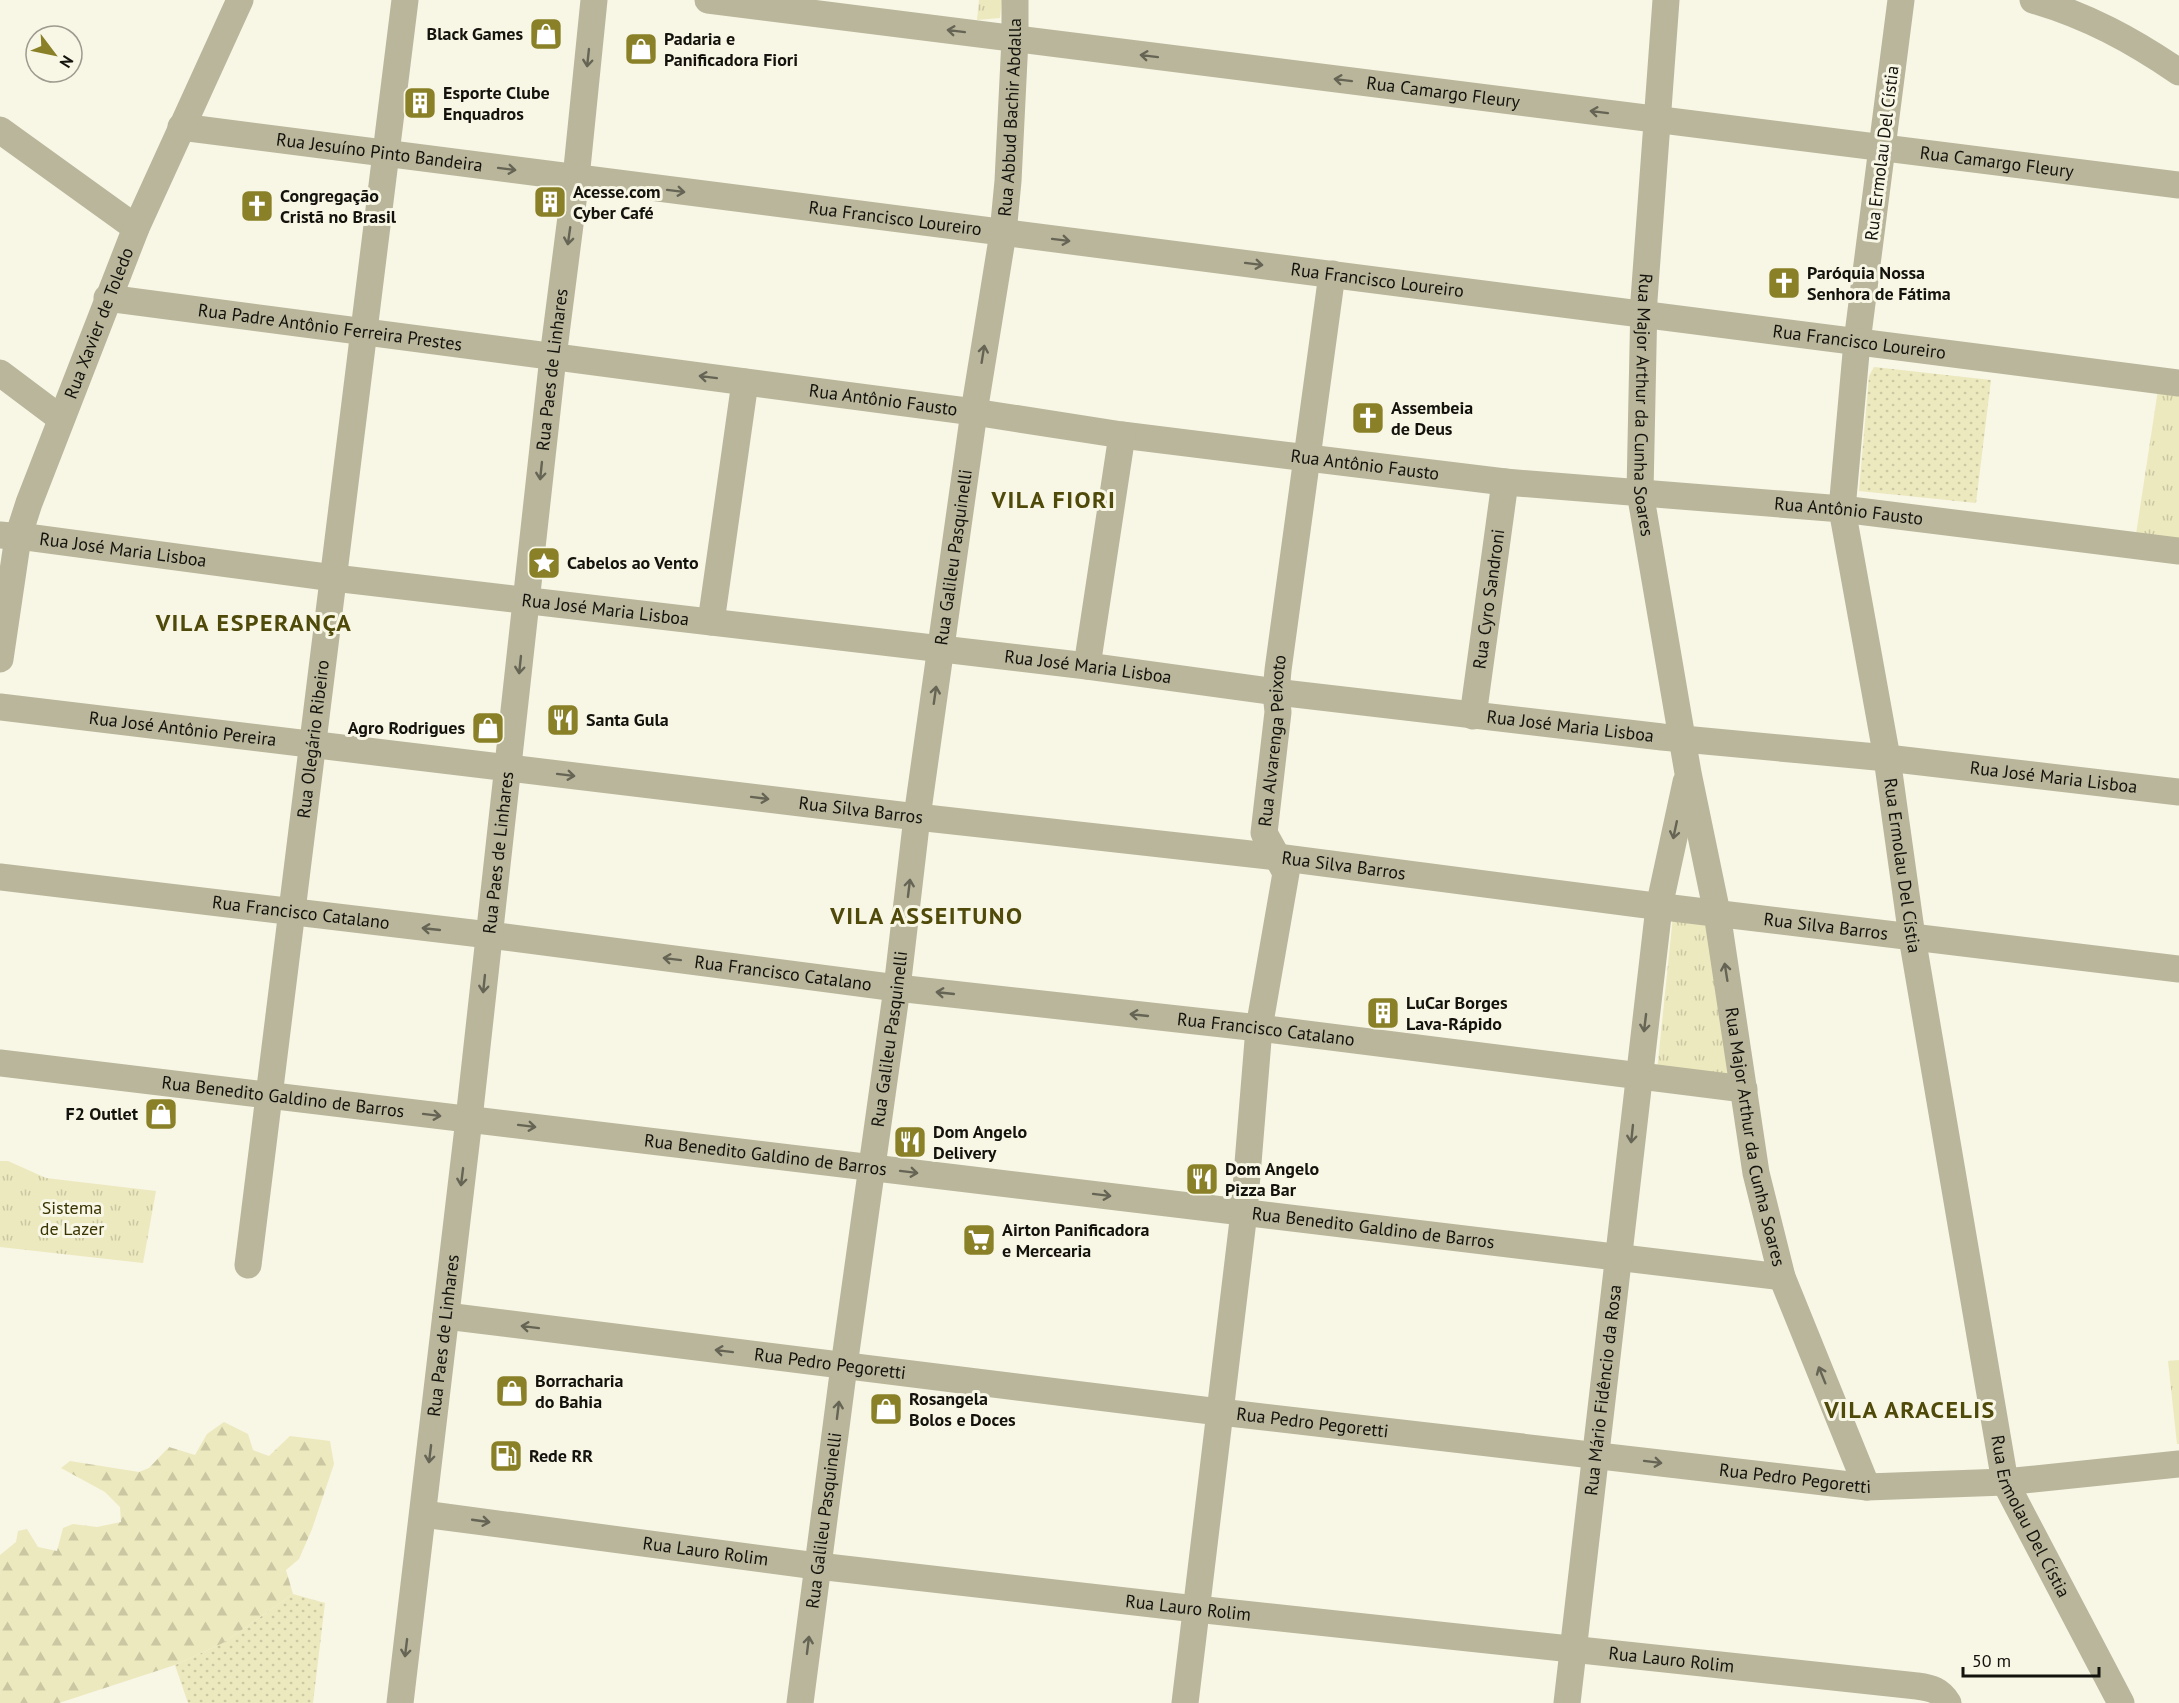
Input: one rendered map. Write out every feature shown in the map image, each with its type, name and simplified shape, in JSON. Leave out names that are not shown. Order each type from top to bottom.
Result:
[{"type":"street","name":"Rua Xavier de Toledo","points":[[0,659],[9,536],[28,503],[136,228],[240,0]]},
{"type":"street","name":"Rua Olegário Ribeiro","points":[[248,1265],[405,0]]},
{"type":"street","name":"Rua Paes de Linhares","points":[[400,1703],[469,1119],[553,357],[576,178],[594,0]]},
{"type":"street","name":"Rua Camargo Fleury","points":[[708,0],[2179,185]]},
{"type":"street","name":"Rua Abbud Bachir Abdalla","points":[[1003,232],[1016,39],[1015,0]]},
{"type":"street","name":"Rua Major Arthur da Cunha Soares","points":[[1666,0],[1643,314],[1640,492],[1688,773],[1717,913],[1756,1173],[1782,1277],[1866,1487]]},
{"type":"street","name":"Rua Ermolau Del Cístia","points":[[1901,0],[1857,342],[1842,509],[1887,758],[1912,937],[2005,1482],[2121,1703]]},
{"type":"street","points":[[2033,0],[2088,18],[2119,34],[2179,72]]},
{"type":"street","name":"Rua Jesuíno Pinto Bandeira","points":[[182,127],[576,178]]},
{"type":"street","points":[[0,130],[136,228]]},
{"type":"street","name":"Rua Francisco Loureiro","points":[[576,178],[2179,383]]},
{"type":"street","name":"Rua Galileu Pasquinelli","points":[[801,1703],[844,1366],[897,987],[917,817],[974,412],[1003,232]]},
{"type":"street","name":"Rua Alvarenga Peixoto","points":[[1185,1703],[1244,1212],[1259,1028],[1286,873],[1264,833],[1278,712],[1276,693],[1332,274]]},
{"type":"street","name":"Rua Padre Antônio Ferreira Prestes","points":[[107,298],[553,357]]},
{"type":"street","name":"Rua Antônio Fausto","points":[[553,357],[974,412],[1122,435],[1505,482],[1842,509],[2179,551]]},
{"type":"street","points":[[0,373],[60,418]]},
{"type":"street","points":[[711,622],[745,382]]},
{"type":"street","points":[[1086,666],[1122,435]]},
{"type":"street","name":"Rua Cyro Sandroni","points":[[1473,716],[1505,482]]},
{"type":"street","name":"Rua José Maria Lisboa","points":[[9,536],[334,578],[1086,666],[1276,693],[1682,739],[1887,758],[2179,792]]},
{"type":"street","name":"Rua José Antônio Pereira","points":[[0,707],[508,768]]},
{"type":"street","name":"Rua Silva Barros","points":[[508,768],[1277,857],[1659,907],[2179,969]]},
{"type":"street","name":"Rua Major Arthur da Cunha Soares","points":[[1638,1076],[1659,907],[1688,773]]},
{"type":"street","name":"Rua Francisco Catalano","points":[[0,877],[489,935],[897,987],[1259,1028],[1744,1089]]},
{"type":"street","name":"Rua Benedito Galdino de Barros","points":[[0,1063],[1782,1277]]},
{"type":"street","name":"Rua Mário Fidêncio da Rosa","points":[[1567,1703],[1638,1076]]},
{"type":"street","name":"Rua Pedro Pegoretti","points":[[446,1316],[1219,1412],[1866,1487],[2005,1482],[2179,1464]]},
{"type":"street","name":"Rua Lauro Rolim","points":[[423,1514],[818,1566],[1934,1688],[1942,1693],[1948,1703]]},
{"type":"green space","points":[[979,0],[1002,0],[1000,18],[977,20]]},
{"type":"green space","points":[[1874,367],[1991,380],[1976,503],[1859,491],[1869,376]]},
{"type":"green space","points":[[2159,383],[2179,386],[2179,546],[2135,541]]},
{"type":"green space","points":[[1673,916],[1716,919],[1735,1077],[1657,1071]]},
{"type":"green space","name":"Sistema de Lazer","points":[[0,1161],[8,1161],[46,1178],[156,1191],[143,1263],[0,1247]]},
{"type":"green space","points":[[2179,1360],[2179,1444],[2177,1444],[2168,1361]]},
{"type":"green space","points":[[224,1422],[248,1434],[253,1450],[269,1456],[290,1436],[330,1441],[334,1464],[312,1529],[299,1559],[286,1570],[293,1594],[223,1643],[175,1665],[59,1703],[0,1703],[0,1555],[16,1542],[18,1531],[27,1529],[38,1547],[57,1551],[63,1528],[73,1524],[97,1527],[121,1522],[120,1507],[105,1492],[61,1468],[70,1461],[139,1472],[149,1468],[169,1447],[195,1455],[207,1434]]},
{"type":"green space","points":[[293,1594],[325,1603],[313,1703],[188,1703],[175,1665],[223,1643]]},
{"type":"place","name":"Black Games","points":[[546,34]]},
{"type":"place","name":"Padaria e Panificadora Fiori","points":[[641,49]]},
{"type":"place","name":"Esporte Clube Enquadros","points":[[420,103]]},
{"type":"place","name":"Acesse.com Cyber Café","points":[[550,202]]},
{"type":"place","name":"Congregação Cristã no Brasil","points":[[257,206]]},
{"type":"place","name":"Paróquia Nossa Senhora de Fátima","points":[[1784,283]]},
{"type":"place","name":"Assembeia de Deus","points":[[1368,418]]},
{"type":"place","name":"Cabelos ao Vento","points":[[544,563]]},
{"type":"place","name":"Santa Gula","points":[[563,720]]},
{"type":"place","name":"Agro Rodrigues","points":[[488,728]]},
{"type":"place","name":"LuCar Borges Lava-Rápido","points":[[1383,1013]]},
{"type":"place","name":"F2 Outlet","points":[[161,1114]]},
{"type":"place","name":"Dom Angelo Delivery","points":[[910,1142]]},
{"type":"place","name":"Dom Angelo Pizza Bar","points":[[1202,1179]]},
{"type":"place","name":"Airton Panificadora e Mercearia","points":[[979,1240]]},
{"type":"place","name":"Borracharia do Bahia","points":[[512,1391]]},
{"type":"place","name":"Rosangela Bolos e Doces","points":[[886,1409]]},
{"type":"place","name":"Rede RR","points":[[506,1456]]},
{"type":"district","name":"VILA FIORI","points":[[1054,500]]},
{"type":"district","name":"VILA ESPERANÇA","points":[[254,623]]},
{"type":"district","name":"VILA ASSEITUNO","points":[[927,916]]},
{"type":"district","name":"VILA ARACELIS","points":[[1910,1410]]}]
